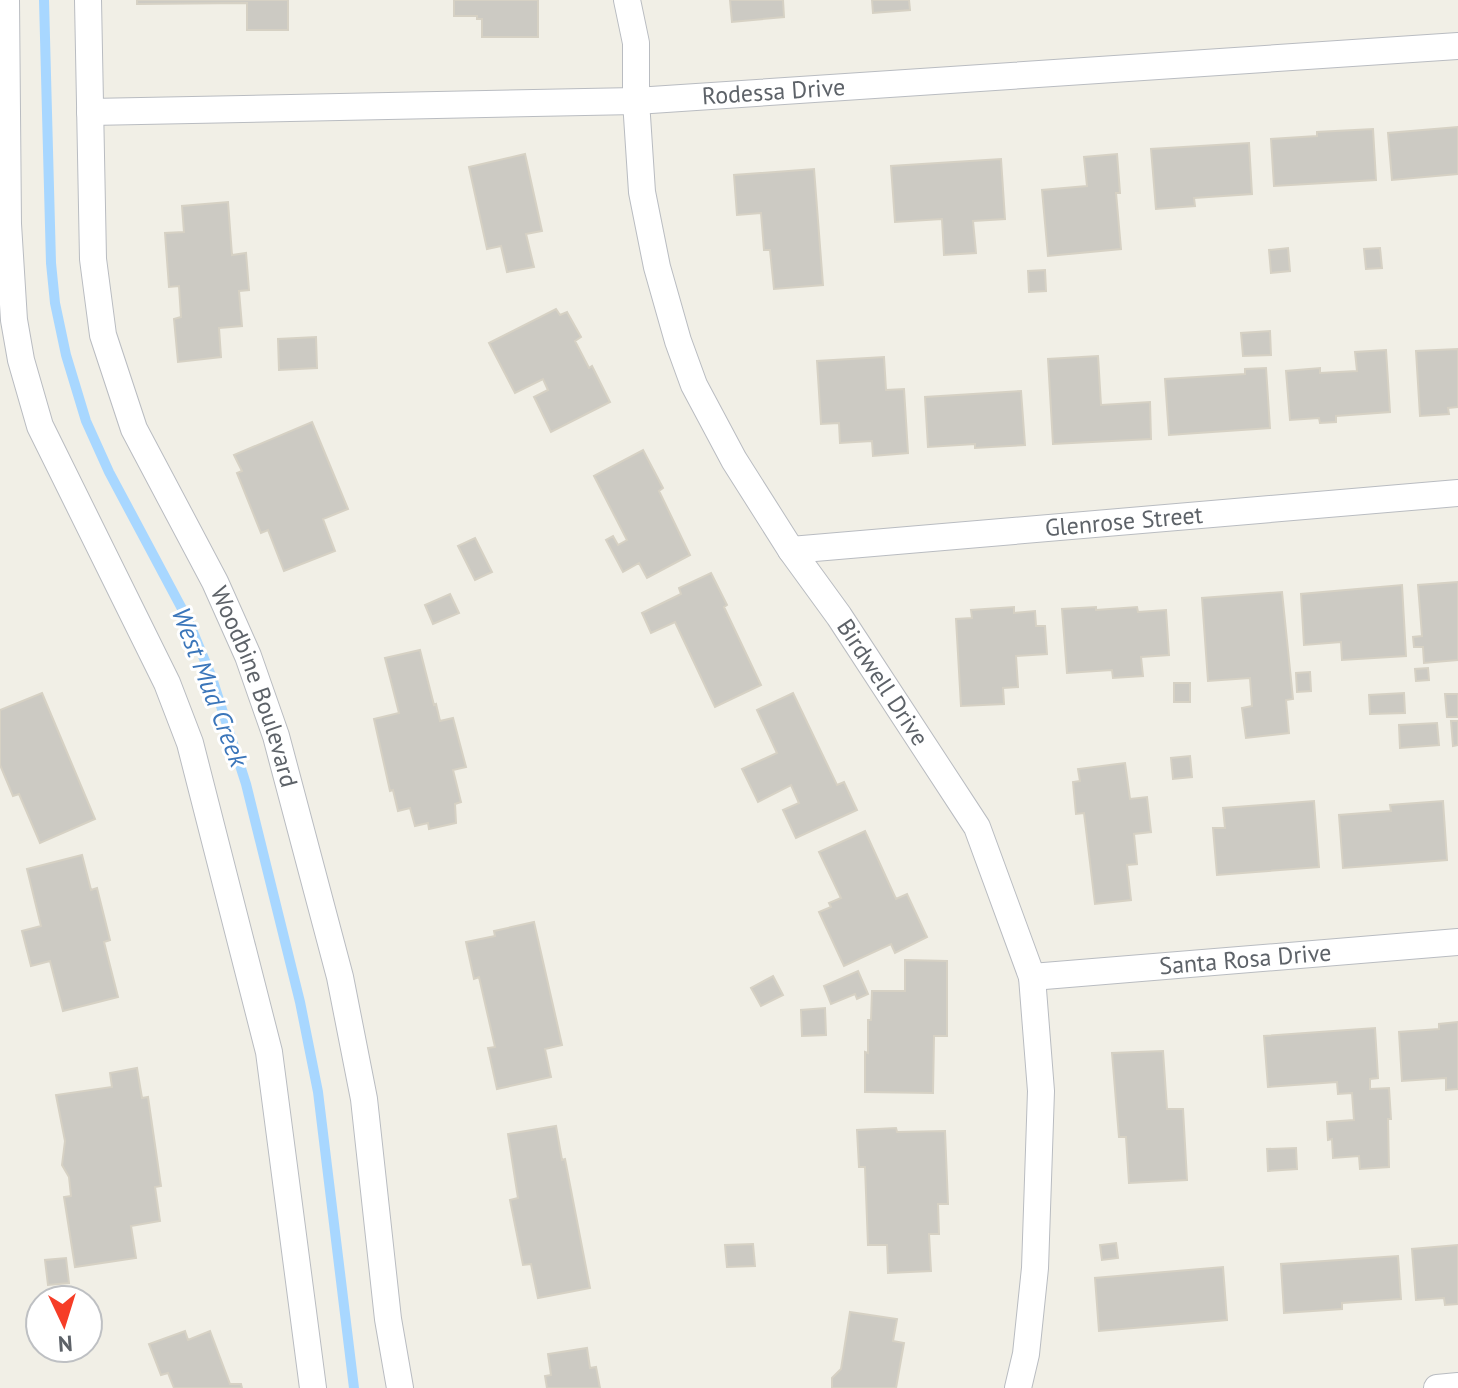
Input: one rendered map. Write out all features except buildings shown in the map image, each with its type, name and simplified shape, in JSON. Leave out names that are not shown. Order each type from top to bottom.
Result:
[{"type":"street","points":[[6,0],[8,224],[14,320],[21,360],[40,426],[167,683],[190,743],[269,1052],[313,1388]]},
{"type":"street","name":"Woodbine Boulevard","points":[[88,0],[93,259],[103,335],[134,429],[215,582],[248,656],[276,736],[331,938],[358,1069],[370,1136],[388,1319],[400,1388]]},
{"type":"street","name":"Birdwell Drive","points":[[627,0],[636,43],[642,192],[657,267],[694,385],[727,448],[791,550],[839,616],[977,827],[1032,977],[1041,1091],[1035,1268],[1026,1354],[1018,1388]]},
{"type":"street","name":"Rodessa Drive","points":[[90,112],[636,101],[1458,46]]},
{"type":"street","name":"Glenrose Street","points":[[791,550],[1458,493]]},
{"type":"street","name":"Santa Rosa Drive","points":[[1032,977],[1458,942]]},
{"type":"street","points":[[1437,1388],[1458,1386]]},
{"type":"waterway","name":"West Mud Creek","points":[[44,0],[51,263],[55,303],[66,355],[86,421],[109,472],[188,620],[212,678],[246,784],[300,1002],[318,1092],[354,1388]]}]
